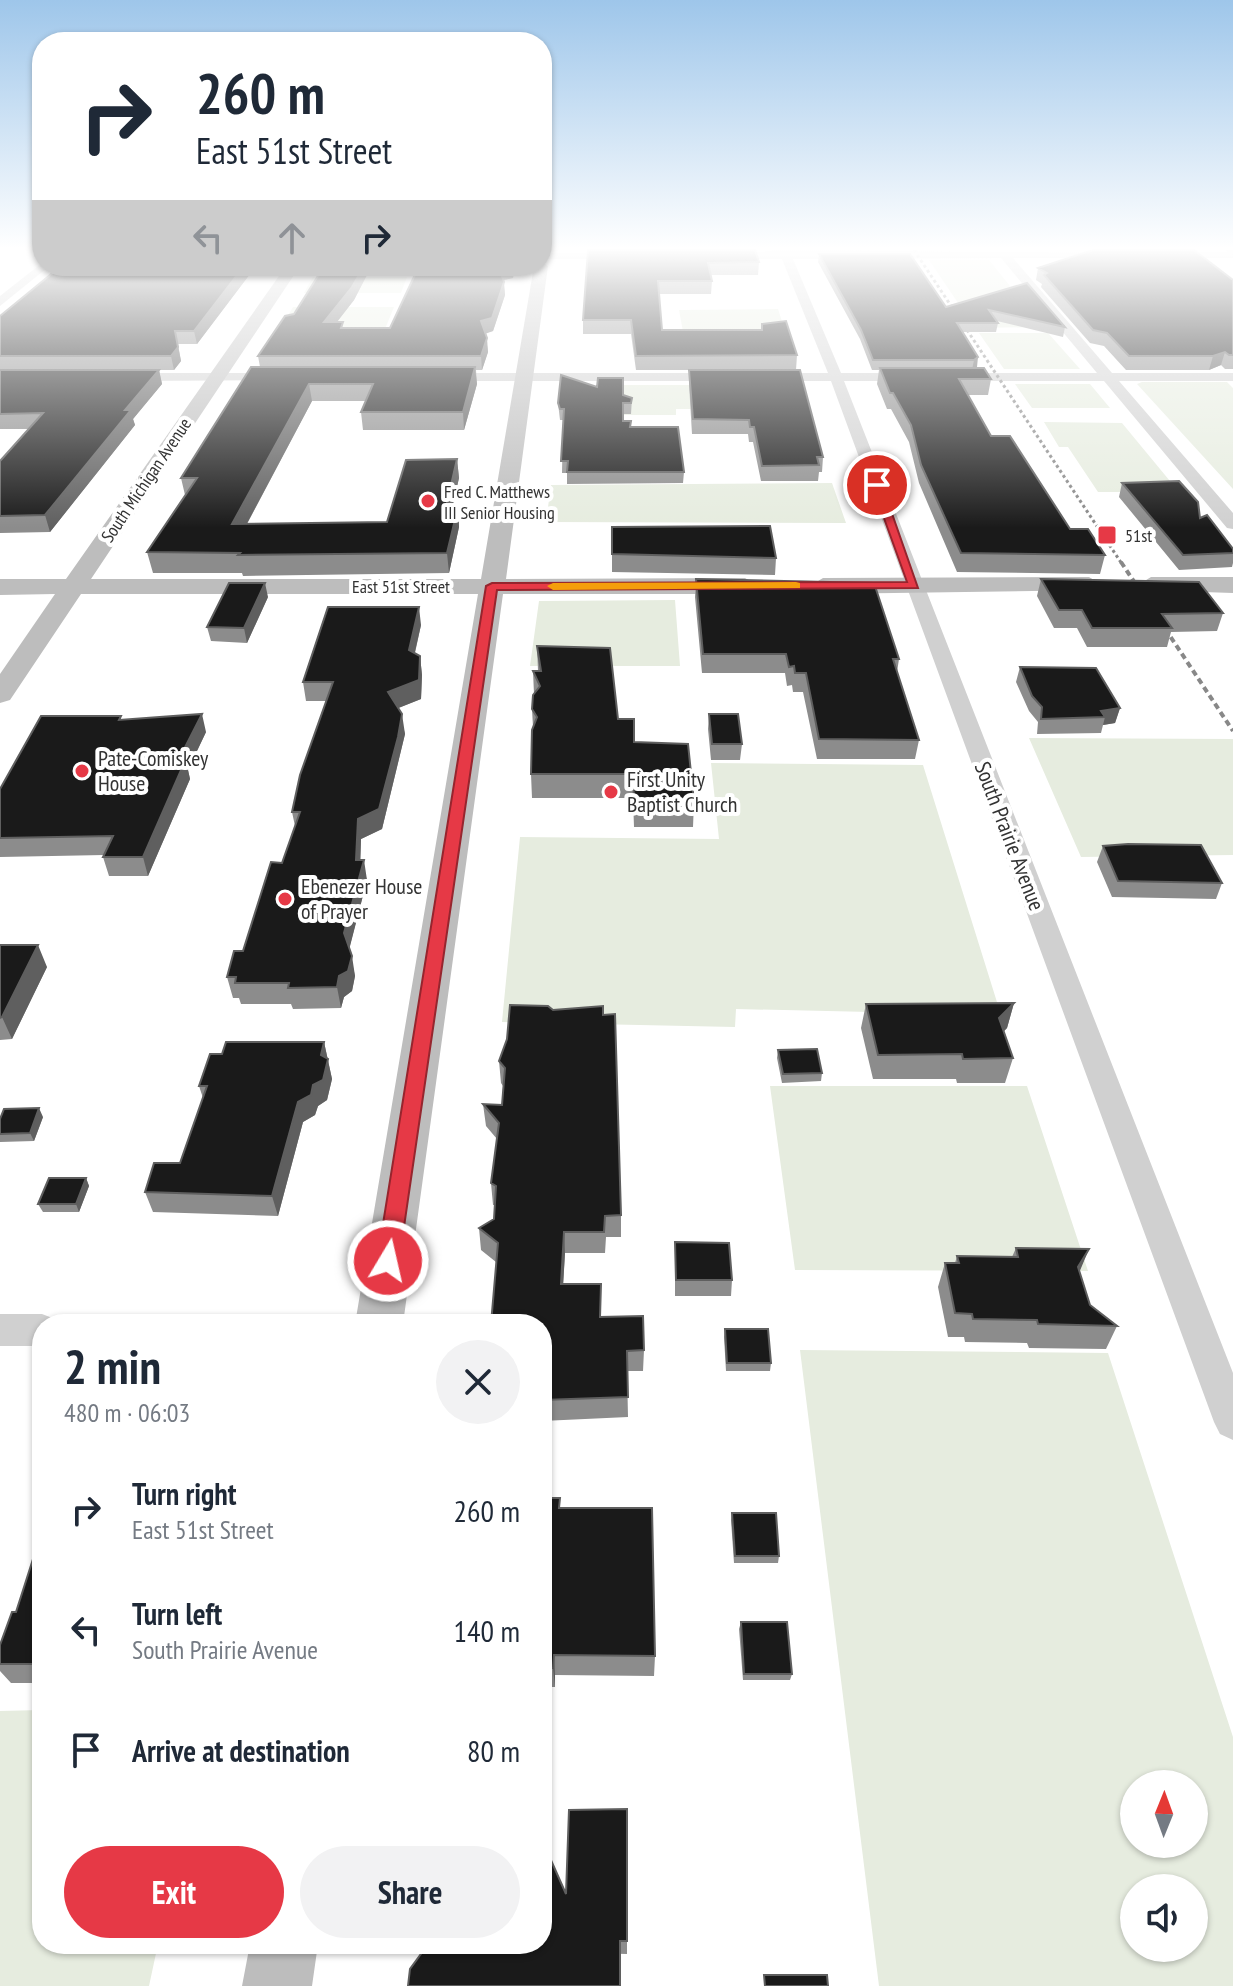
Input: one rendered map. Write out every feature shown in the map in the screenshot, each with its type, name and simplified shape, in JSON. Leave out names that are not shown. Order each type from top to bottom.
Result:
[{"type":"street","name":"South Michigan Avenue","points":[[0,694],[240,343]]},
{"type":"street","points":[[381,1314],[529,343]]},
{"type":"street","name":"South Prairie Avenue","points":[[822,343],[1233,1422]]},
{"type":"street","points":[[1079,343],[1233,524]]},
{"type":"street","points":[[107,377],[294,377]]},
{"type":"street","points":[[430,377],[1233,377]]},
{"type":"street","points":[[794,586],[1233,585]]},
{"type":"street","name":"East 51st Street","points":[[0,587],[763,586]]},
{"type":"street","points":[[0,1330],[32,1330]]},
{"type":"street","points":[[277,1986],[282,1954]]},
{"type":"shaded area","points":[[986,343],[1057,343],[1080,369],[1004,369]]},
{"type":"shaded area","points":[[1227,382],[1233,388],[1233,489],[1137,384]]},
{"type":"shaded area","points":[[1015,384],[1090,384],[1110,408],[1032,408]]},
{"type":"shaded area","points":[[614,385],[802,385],[809,409],[676,409],[676,415],[615,415]]},
{"type":"shaded area","points":[[1044,422],[1122,423],[1179,492],[1098,492],[1068,447],[1059,447]]},
{"type":"shaded area","points":[[832,483],[846,523],[546,522],[551,485]]},
{"type":"shaded area","points":[[675,600],[680,666],[530,666],[539,601]]},
{"type":"shaded area","points":[[1029,738],[1233,739],[1233,855],[1081,857]]},
{"type":"shaded area","points":[[711,763],[923,765],[1001,1015],[736,1009],[735,1027],[502,1022],[520,837],[719,839]]},
{"type":"shaded area","points":[[770,1086],[1027,1086],[1088,1271],[795,1270]]},
{"type":"shaded area","points":[[800,1350],[1108,1353],[1233,1737],[1233,1986],[879,1986]]},
{"type":"shaded area","points":[[32,1710],[32,1954],[156,1954],[149,1986],[0,1986],[0,1711]]},
{"type":"building","points":[[0,343],[177,343],[178,347],[171,356],[0,356]]},
{"type":"building","points":[[267,343],[485,343],[481,356],[258,356]]},
{"type":"building","points":[[634,343],[793,343],[797,355],[636,356]]},
{"type":"building","points":[[866,343],[969,343],[978,357],[974,360],[873,360]]},
{"type":"building","points":[[1116,343],[1233,343],[1233,355],[1225,352],[1213,356],[1129,356]]},
{"type":"building","points":[[251,367],[475,367],[463,412],[361,412],[373,384],[309,384],[232,524],[387,522],[406,460],[457,459],[446,507],[458,507],[447,553],[238,555],[240,553],[147,552],[197,478],[181,478]]},
{"type":"building","points":[[880,368],[984,368],[991,379],[959,379],[991,436],[1010,436],[1070,529],[1088,529],[1105,555],[961,553],[921,465],[911,425],[893,393],[890,393]]},
{"type":"building","points":[[0,370],[159,370],[125,410],[131,410],[45,515],[0,516],[0,461],[43,413],[0,414]]},
{"type":"building","points":[[689,370],[800,370],[823,457],[817,457],[819,465],[762,466],[754,427],[750,427],[749,420],[693,419]]},
{"type":"building","points":[[561,375],[597,387],[598,378],[623,378],[623,395],[632,398],[631,403],[623,403],[623,421],[631,421],[630,427],[678,427],[684,472],[567,472],[568,461],[561,461],[564,409],[560,409],[558,403]]},
{"type":"building","points":[[1179,481],[1198,502],[1200,518],[1207,515],[1233,553],[1183,555],[1122,483]]},
{"type":"building","points":[[770,526],[776,558],[612,554],[612,527]]},
{"type":"building","points":[[696,579],[874,583],[899,659],[893,659],[919,740],[819,739],[806,673],[795,673],[794,666],[789,667],[786,654],[703,654]]},
{"type":"building","points":[[1041,579],[1199,582],[1223,613],[1162,614],[1172,628],[1092,628],[1082,610],[1059,610]]},
{"type":"building","points":[[229,583],[265,583],[244,628],[207,627]]},
{"type":"building","points":[[328,607],[419,607],[409,650],[420,656],[419,680],[388,692],[402,714],[398,737],[379,809],[358,819],[356,860],[364,860],[344,933],[352,956],[348,971],[339,976],[337,987],[288,988],[289,983],[235,983],[236,977],[227,977],[234,951],[243,951],[271,862],[282,863],[300,812],[292,812],[300,775],[333,682],[303,682]]},
{"type":"building","points":[[537,646],[610,648],[618,719],[634,719],[634,742],[688,744],[694,802],[634,803],[633,774],[531,774],[532,730],[537,717],[532,709],[533,695],[540,686],[533,671],[541,671]]},
{"type":"building","points":[[1020,667],[1096,668],[1120,708],[1101,711],[1105,717],[1041,719],[1042,707],[1032,696]]},
{"type":"building","points":[[202,714],[178,761],[185,761],[143,857],[103,857],[113,836],[0,838],[0,789],[41,716],[121,716],[119,720]]},
{"type":"building","points":[[709,714],[738,714],[742,744],[712,744]]},
{"type":"building","points":[[1201,845],[1222,883],[1118,881],[1103,846]]},
{"type":"building","points":[[0,945],[38,945],[0,1018]]},
{"type":"building","points":[[1014,1003],[999,1018],[1013,1058],[963,1059],[962,1054],[878,1055],[866,1004]]},
{"type":"building","points":[[510,1005],[548,1006],[553,1010],[603,1006],[603,1015],[615,1014],[621,1215],[605,1216],[604,1232],[564,1232],[561,1284],[601,1284],[600,1317],[643,1316],[644,1350],[627,1351],[628,1397],[552,1400],[552,1314],[492,1314],[498,1243],[479,1228],[494,1219],[496,1186],[491,1183],[499,1123],[483,1104],[502,1105],[505,1068],[499,1061],[507,1039]]},
{"type":"building","points":[[226,1042],[324,1042],[321,1055],[328,1059],[323,1080],[313,1085],[311,1095],[298,1102],[272,1196],[145,1192],[154,1163],[180,1163],[207,1086],[199,1086],[210,1054],[222,1054]]},
{"type":"building","points":[[817,1049],[822,1073],[783,1074],[778,1050]]},
{"type":"building","points":[[39,1108],[30,1133],[0,1134],[4,1109]]},
{"type":"building","points":[[49,1178],[86,1178],[76,1204],[38,1204]]},
{"type":"building","points":[[675,1242],[729,1243],[732,1280],[676,1280]]},
{"type":"building","points":[[1016,1248],[1089,1249],[1078,1267],[1090,1305],[1117,1326],[973,1319],[972,1314],[955,1313],[945,1263],[959,1263],[957,1256],[1018,1257]]},
{"type":"building","points":[[725,1329],[768,1329],[771,1363],[727,1363]]},
{"type":"building","points":[[552,1498],[560,1498],[559,1508],[652,1508],[655,1656],[554,1655],[553,1668]]},
{"type":"building","points":[[732,1513],[776,1513],[779,1556],[735,1556]]},
{"type":"building","points":[[32,1562],[32,1664],[0,1664],[0,1645],[12,1612],[16,1612]]},
{"type":"building","points":[[741,1622],[787,1622],[792,1674],[744,1674]]},
{"type":"building","points":[[627,1809],[627,1941],[620,1941],[620,1986],[408,1986],[410,1969],[421,1954],[552,1954],[552,1862],[566,1894],[569,1810]]},
{"type":"building","points":[[764,1975],[827,1975],[828,1986],[765,1986]]},
{"type":"railway","points":[[975,343],[1122,564]]},
{"type":"railway","points":[[1121,562],[1233,731]]},
{"type":"slow traffic","points":[[553,586],[796,586]]},
{"type":"place","name":"Fred C. Matthews III Senior Housing","points":[[428,501]]},
{"type":"place","name":"51st","points":[[1107,535]]},
{"type":"place","name":"Pate-Comiskey House","points":[[82,771]]},
{"type":"place","name":"First Unity Baptist Church","points":[[611,792]]},
{"type":"place","name":"Ebenezer House of Prayer","points":[[285,899]]},
{"type":"route","points":[[388,1261],[492,586],[914,586],[877,485]]}]
